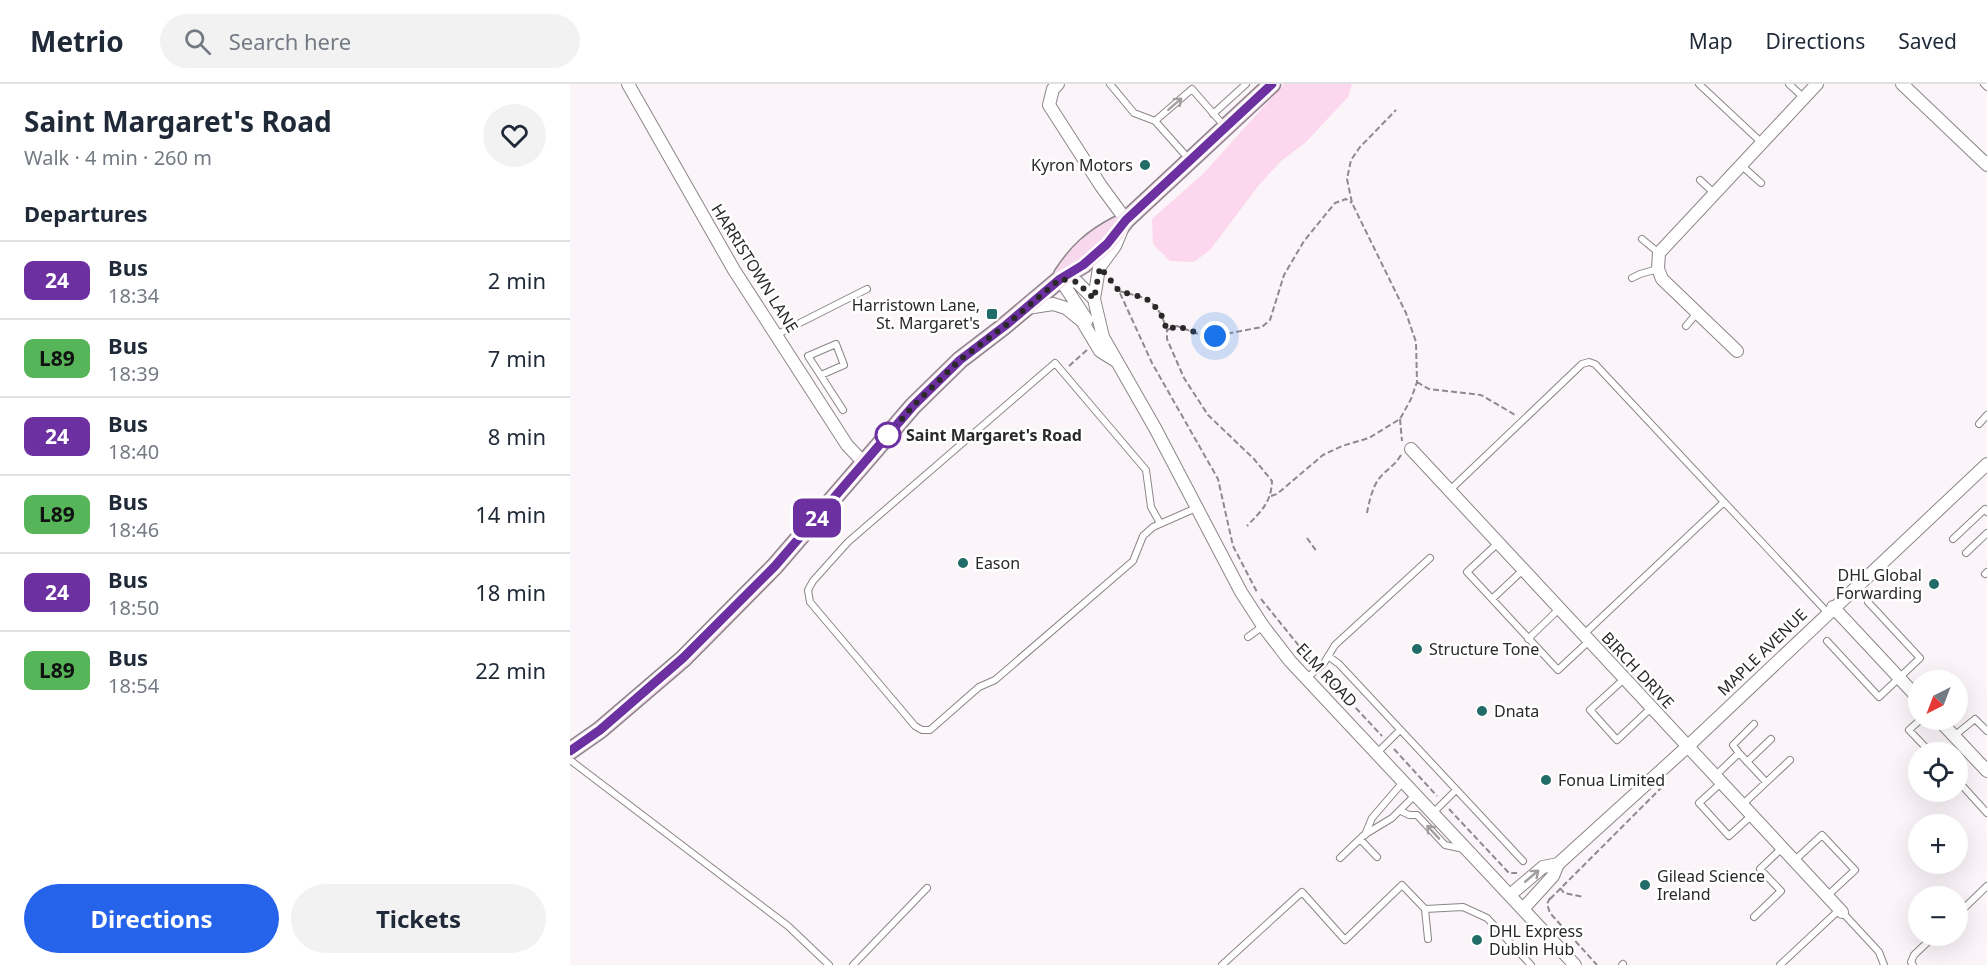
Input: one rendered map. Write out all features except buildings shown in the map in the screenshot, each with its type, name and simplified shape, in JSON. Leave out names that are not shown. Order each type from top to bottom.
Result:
[{"type":"main road","points":[[570,751],[600,730],[683,658],[775,566],[913,406],[960,360],[1060,279],[1075,255],[1102,233],[1126,220],[1272,84]]},
{"type":"street","name":"HARRISTOWN LANE","points":[[628,84],[734,270],[847,445],[863,462]]},
{"type":"street","points":[[1058,84],[1050,95],[1049,105],[1101,186],[1126,220]]},
{"type":"street","points":[[1737,351],[1662,279],[1658,269],[1659,254],[1817,84]]},
{"type":"street","points":[[1902,84],[1987,165]]},
{"type":"street","name":"ELM ROAD","points":[[1126,220],[1115,246],[1100,267],[1094,299],[1103,337],[1155,428],[1242,592],[1263,626],[1290,661],[1575,965]]},
{"type":"street","points":[[1060,279],[1077,282],[1094,299]]},
{"type":"street","name":"ELM ROAD","points":[[1060,279],[1089,324],[1103,337]]},
{"type":"street","name":"ELM ROAD","points":[[1025,309],[1053,304],[1066,308],[1082,321],[1100,351],[1117,362]]},
{"type":"street","name":"BIRCH DRIVE","points":[[1411,449],[1841,911]]},
{"type":"street","name":"MAPLE AVENUE","points":[[1523,909],[1553,876],[1558,864],[1985,469]]},
{"type":"street","points":[[1830,610],[1908,687]]},
{"type":"street","points":[[1948,730],[1987,771]]},
{"type":"street","name":"MAPLE AVENUE","points":[[1510,895],[1543,867],[1558,864]]},
{"type":"lane","points":[[1110,84],[1134,113],[1155,121],[1190,161]]},
{"type":"lane","points":[[1213,114],[1246,84]]},
{"type":"lane","points":[[1699,84],[1762,143]]},
{"type":"lane","points":[[1790,84],[1803,98]]},
{"type":"lane","points":[[1155,121],[1192,87],[1226,128]]},
{"type":"lane","points":[[1741,165],[1761,183]]},
{"type":"lane","points":[[1700,180],[1714,193]]},
{"type":"lane","points":[[1642,239],[1659,254]]},
{"type":"lane","points":[[1632,278],[1658,269]]},
{"type":"lane","points":[[776,335],[867,289]]},
{"type":"lane","points":[[1686,326],[1697,313]]},
{"type":"lane","points":[[821,375],[844,365],[836,344],[808,356],[843,410]]},
{"type":"lane","points":[[1449,491],[1582,364],[1589,362],[1595,364],[1724,502],[1830,610]]},
{"type":"lane","points":[[1160,523],[1151,507],[1146,470],[1055,363],[848,542],[813,581],[808,590],[810,602],[915,726],[922,730],[930,730],[979,687],[995,680],[1132,561],[1143,536],[1160,523],[1196,508]]},
{"type":"lane","points":[[1979,424],[1987,416]]},
{"type":"lane","points":[[1498,543],[1467,572],[1558,670],[1586,638],[1724,502]]},
{"type":"lane","points":[[1953,539],[1985,509],[1987,512]]},
{"type":"lane","points":[[1966,553],[1987,533]]},
{"type":"lane","points":[[1307,678],[1318,668],[1335,645],[1430,558]]},
{"type":"lane","points":[[1492,599],[1523,570]]},
{"type":"lane","points":[[1827,641],[1880,697],[1900,678],[1920,658],[1868,602]]},
{"type":"lane","points":[[1528,639],[1559,609]]},
{"type":"lane","points":[[1248,637],[1263,626]]},
{"type":"lane","points":[[1328,656],[1339,664],[1523,861]]},
{"type":"lane","points":[[1624,679],[1590,710],[1617,740],[1651,708]]},
{"type":"lane","points":[[1954,736],[1975,719],[1987,731]]},
{"type":"lane","points":[[1754,724],[1732,745],[1766,783]]},
{"type":"lane","points":[[1377,753],[1400,730]]},
{"type":"lane","points":[[1910,730],[1921,742]]},
{"type":"lane","points":[[1747,762],[1771,739]]},
{"type":"lane","points":[[1739,753],[1699,803],[1729,836],[1751,816]]},
{"type":"lane","points":[[1742,806],[1790,759]]},
{"type":"lane","points":[[570,760],[789,926],[829,965]]},
{"type":"lane","points":[[1362,837],[1372,818],[1403,782]]},
{"type":"lane","points":[[1433,813],[1456,790]]},
{"type":"lane","points":[[1968,792],[1987,813]]},
{"type":"lane","points":[[1340,858],[1362,837],[1401,811],[1415,794]]},
{"type":"lane","points":[[1401,811],[1409,815],[1417,815],[1445,845],[1468,850]]},
{"type":"lane","points":[[1794,861],[1822,835],[1855,870],[1827,897]]},
{"type":"lane","points":[[1362,837],[1377,857]]},
{"type":"lane","points":[[1754,917],[1781,891],[1760,869],[1782,848]]},
{"type":"lane","points":[[1222,965],[1302,892],[1345,940],[1402,885],[1425,909],[1428,939]]},
{"type":"lane","points":[[1968,904],[1987,886]]},
{"type":"lane","points":[[853,965],[927,888]]},
{"type":"lane","points":[[1425,909],[1464,907],[1487,918],[1531,965]]},
{"type":"lane","points":[[1780,965],[1841,911],[1879,952],[1884,965]]},
{"type":"lane","points":[[1913,965],[1911,962],[1914,955],[1923,946]]},
{"type":"path","points":[[1271,496],[1277,494],[1323,455],[1342,446],[1370,438],[1400,419],[1417,382],[1416,342],[1406,313],[1352,203],[1347,179],[1352,160],[1360,147],[1396,110]]},
{"type":"path","points":[[1167,330],[1177,326],[1215,336],[1262,327],[1270,320],[1284,275],[1304,241],[1335,203],[1346,199],[1352,203]]},
{"type":"path","points":[[1100,267],[1119,291],[1152,363],[1218,479],[1233,546],[1260,598],[1318,668],[1509,873],[1520,873],[1524,868],[1531,877]]},
{"type":"path","points":[[1119,291],[1145,298],[1161,314],[1167,330],[1167,339],[1184,378],[1208,415],[1254,459],[1272,481],[1271,496],[1263,509],[1247,526]]},
{"type":"path","points":[[1062,372],[1089,347]]},
{"type":"path","points":[[1417,382],[1429,389],[1481,394],[1520,418]]},
{"type":"path","points":[[1367,513],[1378,480],[1397,463],[1402,454],[1400,419]]},
{"type":"path","points":[[1307,538],[1317,552]]},
{"type":"path","points":[[1597,965],[1550,913],[1547,904],[1560,888],[1666,783]]},
{"type":"path","points":[[1560,888],[1564,893],[1584,897]]},
{"type":"path","points":[[1541,889],[1550,899]]},
{"type":"path","points":[[1560,896],[1564,893]]},
{"type":"shaded area","points":[[1284,84],[1352,84],[1348,97],[1305,143],[1281,161],[1259,185],[1210,250],[1194,262],[1170,261],[1153,244],[1152,219],[1204,173]]},
{"type":"bus line","name":"24","points":[[570,751],[600,730],[683,658],[775,566],[913,406],[960,360],[1107,244],[1126,220],[1272,84]]},
{"type":"place","name":"Kyron Motors","points":[[1145,165]]},
{"type":"place","name":"Harristown Lane, St. Margaret's","points":[[992,314]]},
{"type":"place","name":"Saint Margaret's Road","points":[[888,435]]},
{"type":"place","name":"Eason","points":[[963,563]]},
{"type":"place","name":"DHL Global Forwarding","points":[[1934,584]]},
{"type":"place","name":"Structure Tone","points":[[1417,649]]},
{"type":"place","name":"Dnata","points":[[1482,711]]},
{"type":"place","name":"Fonua Limited","points":[[1546,780]]},
{"type":"place","name":"Gilead Science Ireland","points":[[1645,885]]},
{"type":"place","name":"DHL Express Dublin Hub","points":[[1477,940]]},
{"type":"route","points":[[888,435],[913,406],[960,360],[1060,279],[1077,282],[1094,299],[1100,267],[1119,291],[1145,298],[1152,303],[1161,314],[1167,330],[1177,326],[1215,336]]}]
